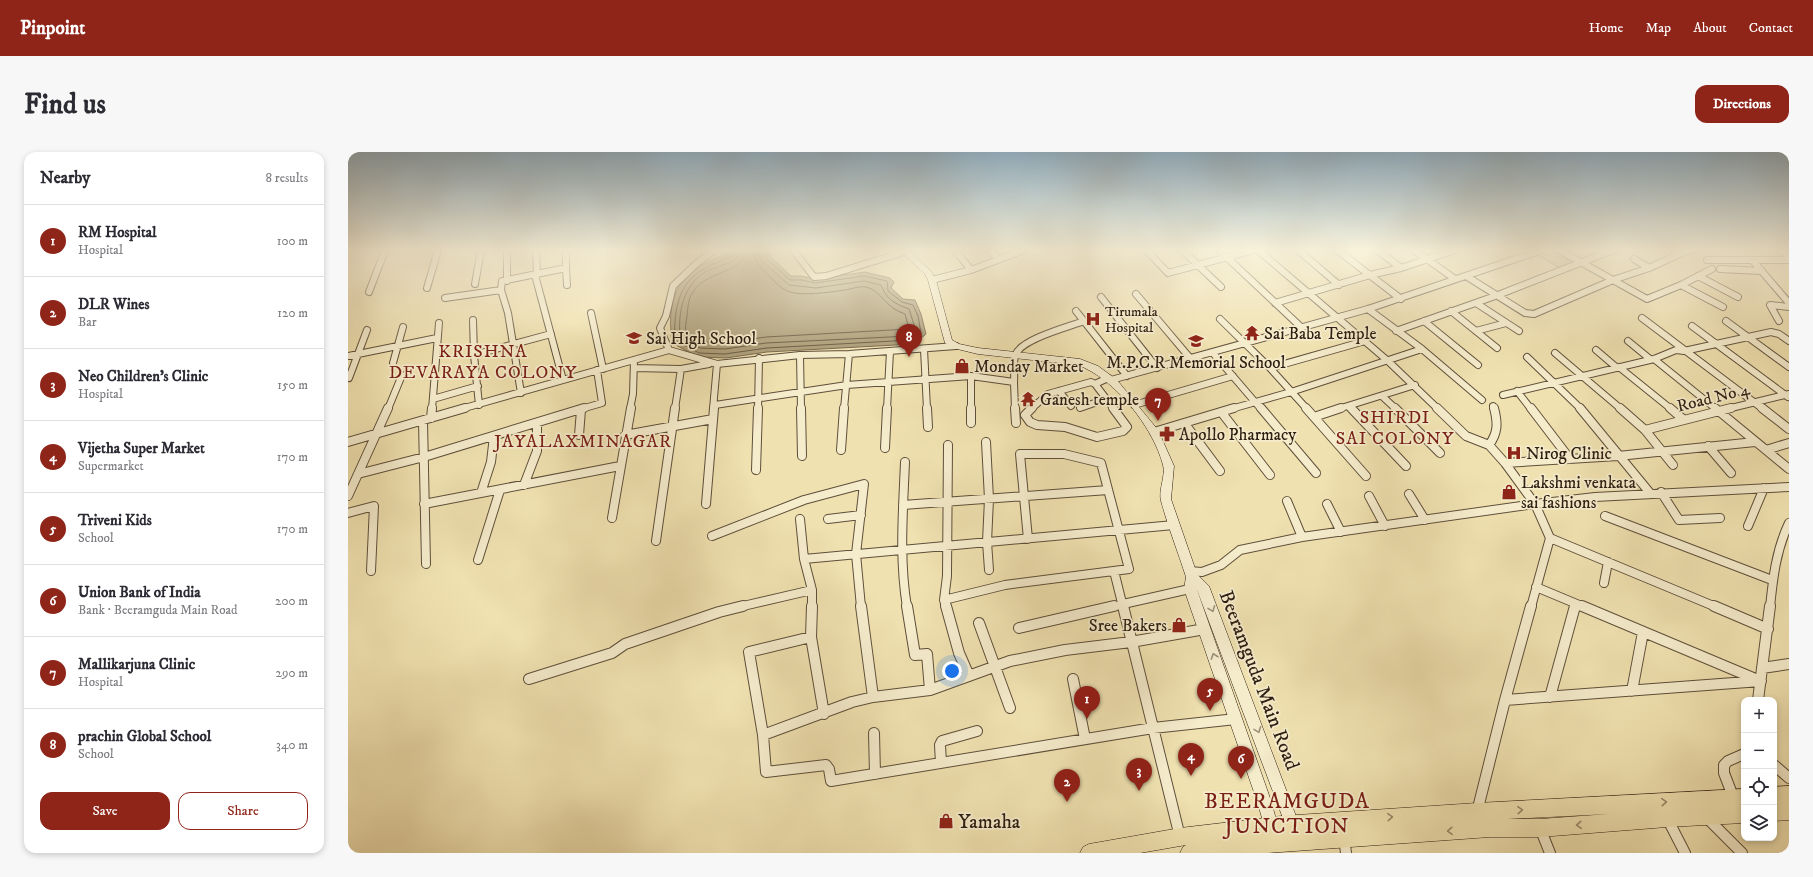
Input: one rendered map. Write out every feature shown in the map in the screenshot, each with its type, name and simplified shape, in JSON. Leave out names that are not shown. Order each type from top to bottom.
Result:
[{"type":"highway","points":[[1777,796],[1789,795]]},
{"type":"highway","points":[[1089,853],[1180,837],[1292,824],[1477,812],[1739,798]]},
{"type":"highway","points":[[1630,804],[1639,821]]},
{"type":"highway","points":[[1604,806],[1612,822]]},
{"type":"highway","points":[[1777,812],[1789,811]]},
{"type":"highway","points":[[1189,853],[1285,842],[1345,845],[1490,828],[1540,828],[1667,818],[1741,814]]},
{"type":"main road","points":[[933,283],[948,341],[956,346]]},
{"type":"main road","name":"Beeramguda Main Road","points":[[956,346],[978,351],[1080,362],[1095,368],[1110,379],[1134,405],[1154,432],[1169,466],[1166,499],[1174,525],[1194,581],[1292,824]]},
{"type":"main road","name":"Beeramguda Main Road","points":[[1194,581],[1204,629],[1271,826]]},
{"type":"street","points":[[369,292],[373,283]]},
{"type":"street","points":[[427,288],[429,283]]},
{"type":"street","points":[[502,283],[501,290],[508,313],[521,393]]},
{"type":"street","points":[[538,283],[562,380]]},
{"type":"street","points":[[669,350],[660,328],[666,316],[673,286],[676,283]]},
{"type":"street","points":[[1216,283],[1221,287]]},
{"type":"street","points":[[1253,283],[1302,328]]},
{"type":"street","points":[[1296,283],[1415,385],[1466,436],[1489,445],[1505,463],[1535,504],[1550,538],[1505,700],[1477,812]]},
{"type":"street","points":[[1275,303],[1346,283]]},
{"type":"street","points":[[1380,283],[1401,299]]},
{"type":"street","points":[[1095,384],[1127,427],[1123,431],[1097,438],[1065,427],[1030,422],[1025,415],[1048,394],[1091,382],[1095,384],[1110,379],[1127,376],[1338,318],[1401,299],[1445,283]]},
{"type":"street","points":[[1477,283],[1526,313],[1534,314],[1608,283]]},
{"type":"street","points":[[1396,331],[1530,283]]},
{"type":"street","points":[[1619,283],[1648,299],[1685,283]]},
{"type":"street","points":[[1711,283],[1738,297]]},
{"type":"street","points":[[1772,283],[1789,303]]},
{"type":"street","points":[[1681,285],[1723,307]]},
{"type":"street","points":[[445,298],[501,290]]},
{"type":"street","points":[[1136,294],[1190,358]]},
{"type":"street","points":[[1101,297],[1157,368]]},
{"type":"street","points":[[1476,303],[1519,331]]},
{"type":"street","points":[[1779,321],[1770,305],[1789,307]]},
{"type":"street","points":[[1368,309],[1422,349],[1482,400]]},
{"type":"street","points":[[1076,311],[1127,376]]},
{"type":"street","points":[[1451,312],[1497,348]]},
{"type":"street","points":[[358,474],[424,457],[602,404],[600,370],[591,313]]},
{"type":"street","points":[[1642,318],[1789,429]]},
{"type":"street","points":[[1220,319],[1270,368],[1366,476]]},
{"type":"street","points":[[473,320],[474,355],[479,405]]},
{"type":"street","points":[[1016,423],[1014,382],[1016,354],[1023,346],[1033,341],[1068,329],[1084,321]]},
{"type":"street","points":[[1424,321],[1478,365]]},
{"type":"street","points":[[1726,321],[1789,368]]},
{"type":"street","points":[[426,564],[424,457],[427,419],[433,399],[439,323]]},
{"type":"street","points":[[1476,331],[1506,323]]},
{"type":"street","points":[[1692,326],[1788,395]]},
{"type":"street","points":[[393,362],[402,327]]},
{"type":"street","points":[[349,378],[367,330]]},
{"type":"street","points":[[1503,394],[1652,359],[1676,350],[1684,351],[1771,332],[1779,334],[1789,341]]},
{"type":"street","points":[[474,355],[551,334]]},
{"type":"street","points":[[348,356],[437,338]]},
{"type":"street","points":[[1270,368],[1365,341]]},
{"type":"street","points":[[1628,341],[1789,469]]},
{"type":"street","points":[[634,364],[681,369],[759,358],[849,354],[956,346]]},
{"type":"street","points":[[924,349],[928,427]]},
{"type":"street","points":[[1154,432],[1292,392],[1422,349]]},
{"type":"street","points":[[348,442],[562,380],[600,370],[634,364],[669,350],[714,364]]},
{"type":"street","points":[[1596,350],[1684,420]]},
{"type":"street","points":[[885,448],[890,351]]},
{"type":"street","points":[[1213,353],[1316,473]]},
{"type":"street","points":[[841,450],[849,354]]},
{"type":"street","points":[[1555,354],[1645,430],[1673,465]]},
{"type":"street","points":[[800,355],[802,456]]},
{"type":"street","points":[[1527,357],[1555,382],[1588,416],[1618,456],[1650,493]]},
{"type":"street","points":[[756,470],[759,358]]},
{"type":"street","points":[[612,518],[633,394],[634,364]]},
{"type":"street","points":[[706,504],[714,405],[714,364]]},
{"type":"street","points":[[656,541],[681,369]]},
{"type":"street","points":[[348,496],[378,434],[402,375]]},
{"type":"street","points":[[714,405],[847,385],[971,376],[1014,382]]},
{"type":"street","points":[[971,376],[971,423]]},
{"type":"street","points":[[1134,405],[1233,376]]},
{"type":"street","points":[[1314,417],[1415,385]]},
{"type":"street","points":[[433,399],[478,386]]},
{"type":"street","points":[[1059,391],[1071,406]]},
{"type":"street","points":[[1517,391],[1570,459]]},
{"type":"street","name":"Road No 4","points":[[1645,430],[1788,395]]},
{"type":"street","points":[[1382,396],[1440,453]]},
{"type":"street","points":[[1080,408],[1106,399]]},
{"type":"street","points":[[1349,406],[1406,466]]},
{"type":"street","points":[[1489,445],[1497,436],[1497,424],[1493,406]]},
{"type":"street","points":[[579,435],[581,410]]},
{"type":"street","points":[[1222,413],[1270,476]]},
{"type":"street","points":[[625,435],[713,419]]},
{"type":"street","points":[[524,485],[537,451],[537,424]]},
{"type":"street","points":[[1185,424],[1220,471]]},
{"type":"street","points":[[481,493],[491,462],[494,436]]},
{"type":"street","points":[[986,442],[989,499],[987,542],[989,570]]},
{"type":"street","points":[[1505,463],[1618,456],[1755,442]]},
{"type":"street","points":[[1766,450],[1789,443]]},
{"type":"street","points":[[948,445],[946,546],[947,576],[944,600],[959,653],[969,676]]},
{"type":"street","points":[[1708,446],[1731,472]]},
{"type":"street","points":[[944,600],[1005,584],[1129,569],[1118,531],[1102,463],[1080,456],[1064,454],[1020,454],[1028,539]]},
{"type":"street","points":[[905,462],[901,550],[903,582],[915,655],[927,654],[930,690]]},
{"type":"street","points":[[424,504],[620,466]]},
{"type":"street","points":[[712,536],[804,500],[864,484],[856,554],[862,622],[873,697]]},
{"type":"street","points":[[1019,628],[1122,605],[1194,581],[1202,572],[1221,565],[1240,550],[1302,537],[1535,504],[1596,497],[1661,492],[1789,487]]},
{"type":"street","points":[[1748,526],[1764,488]]},
{"type":"street","points":[[478,560],[500,490]]},
{"type":"street","points":[[903,505],[1108,490]]},
{"type":"street","points":[[1661,492],[1679,520],[1720,518]]},
{"type":"street","points":[[1409,494],[1425,520]]},
{"type":"street","points":[[1370,496],[1385,526]]},
{"type":"street","points":[[1287,501],[1302,537]]},
{"type":"street","points":[[1327,504],[1341,532]]},
{"type":"street","points":[[348,514],[374,506],[370,571]]},
{"type":"street","points":[[828,519],[861,515]]},
{"type":"street","points":[[1605,516],[1772,580]]},
{"type":"street","points":[[800,519],[804,559],[812,590],[811,637],[824,714]]},
{"type":"street","points":[[1758,697],[1768,630],[1772,580],[1784,532],[1789,523]]},
{"type":"street","points":[[804,559],[1174,525]]},
{"type":"street","points":[[1550,538],[1768,630]]},
{"type":"street","points":[[1604,583],[1608,562]]},
{"type":"street","points":[[1114,571],[1180,837]]},
{"type":"street","points":[[1536,587],[1761,681]]},
{"type":"street","points":[[530,679],[612,653],[625,644],[719,612],[812,590]]},
{"type":"street","points":[[1550,697],[1576,604]]},
{"type":"street","points":[[980,623],[1010,708]]},
{"type":"street","points":[[763,735],[824,714],[852,702],[873,697],[930,690],[1010,661],[1065,650],[1131,642],[1204,629]]},
{"type":"street","points":[[1632,691],[1643,632]]},
{"type":"street","points":[[811,637],[749,652],[763,735],[766,772],[826,765],[829,770],[831,781],[1152,728],[1236,720]]},
{"type":"street","points":[[1762,668],[1789,664]]},
{"type":"street","points":[[1073,679],[1085,739]]},
{"type":"street","points":[[1505,700],[1761,681]]},
{"type":"street","points":[[941,763],[940,745],[942,741],[977,731]]},
{"type":"street","points":[[874,734],[875,774]]},
{"type":"street","points":[[1739,798],[1724,773],[1724,765],[1728,761],[1741,755]]},
{"type":"street","points":[[1777,768],[1789,778]]},
{"type":"street","points":[[1706,817],[1742,853]]},
{"type":"street","points":[[1667,818],[1685,853]]},
{"type":"street","points":[[1540,828],[1550,853]]},
{"type":"water","points":[[682,283],[894,283],[891,288],[903,299],[915,300],[921,314],[926,334],[914,344],[767,352],[726,358],[698,357],[672,343],[672,308],[675,295]]},
{"type":"place","name":"Tirumala Hospital","points":[[1093,319]]},
{"type":"place","name":"Sai Baba Temple","points":[[1252,333]]},
{"type":"place","name":"Sai High School","points":[[634,338]]},
{"type":"place","name":"M.P.C.R Memorial School","points":[[1196,341]]},
{"type":"place","name":"prachin Global School","points":[[909,357]]},
{"type":"place","name":"Monday Market","points":[[962,366]]},
{"type":"place","name":"Ganesh temple","points":[[1028,399]]},
{"type":"place","name":"Mallikarjuna Clinic","points":[[1158,421]]},
{"type":"place","name":"Apollo Pharmacy","points":[[1167,434]]},
{"type":"place","name":"Nirog Clinic","points":[[1514,453]]},
{"type":"place","name":"Lakshmi venkata sai fashions","points":[[1509,492]]},
{"type":"place","name":"Sree Bakers","points":[[1179,625]]},
{"type":"place","name":"Triveni Kids","points":[[1210,711]]},
{"type":"place","name":"RM Hospital","points":[[1087,719]]},
{"type":"place","name":"Vijetha Super Market","points":[[1191,776]]},
{"type":"place","name":"Union Bank of India","points":[[1241,779]]},
{"type":"place","name":"Neo Children's Clinic","points":[[1139,791]]},
{"type":"place","name":"DLR Wines","points":[[1067,802]]},
{"type":"place","name":"Yamaha","points":[[946,821]]},
{"type":"district","name":"KRISHNA DEVARAYA COLONY","points":[[483,361]]},
{"type":"district","name":"SHIRDI SAI COLONY","points":[[1395,427]]},
{"type":"district","name":"JAYALAXMINAGAR","points":[[583,441]]},
{"type":"district","name":"BEERAMGUDA JUNCTION","points":[[1287,812]]}]
